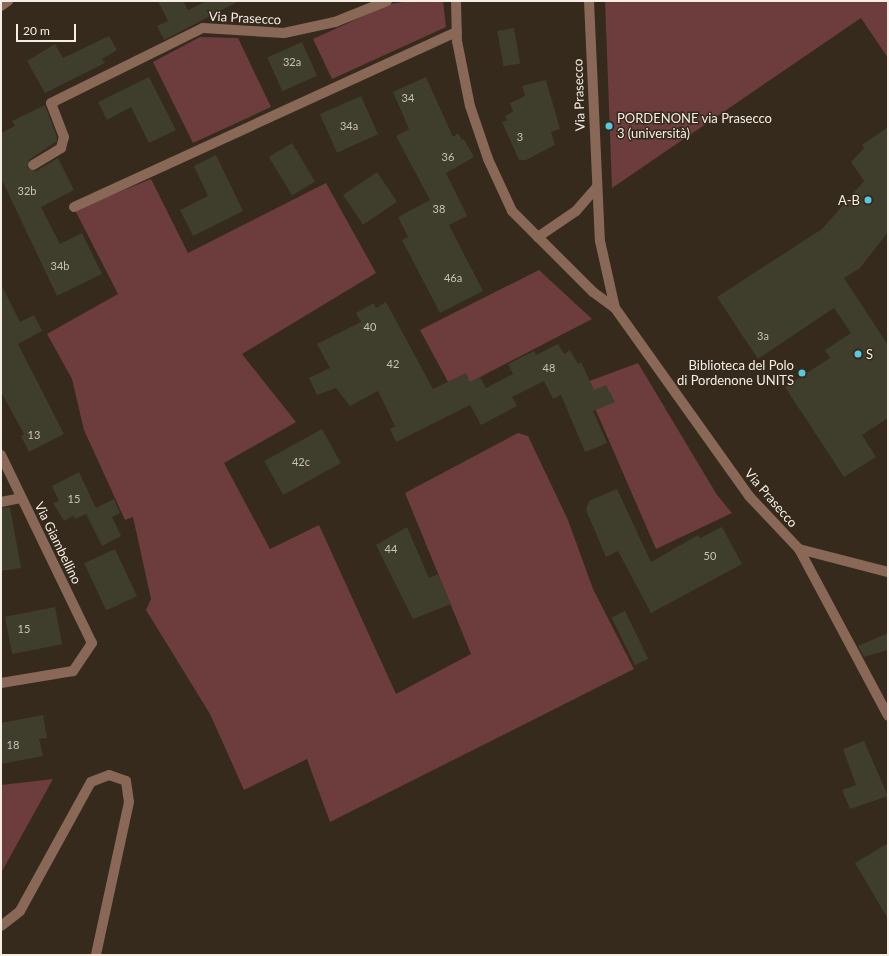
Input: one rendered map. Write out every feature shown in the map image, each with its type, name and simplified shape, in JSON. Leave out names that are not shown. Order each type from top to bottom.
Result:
[{"type":"street","points":[[1,6],[8,1]]},
{"type":"street","name":"Via Prasecco","points":[[33,165],[61,148],[64,137],[51,103],[203,28],[284,33],[335,22],[387,1]]},
{"type":"street","name":"Via Prasecco","points":[[456,1],[457,32],[470,106],[488,159],[512,211],[592,292],[615,308],[749,496],[799,549],[888,716]]},
{"type":"street","name":"Via Prasecco","points":[[589,1],[596,188],[602,260],[615,308]]},
{"type":"street","points":[[74,207],[457,32]]},
{"type":"street","points":[[538,237],[576,211],[596,188]]},
{"type":"street","name":"Via Giambellino","points":[[1,455],[92,643],[73,671],[1,684]]},
{"type":"street","points":[[1,502],[21,498]]},
{"type":"street","points":[[799,549],[888,572]]},
{"type":"street","points":[[1,926],[20,911],[91,782],[109,776],[126,781],[129,802],[96,955]]},
{"type":"shaded area","points":[[409,1],[443,1],[446,27],[332,79],[313,39],[390,4]]},
{"type":"shaded area","points":[[605,1],[888,1],[888,58],[861,18],[612,188]]},
{"type":"shaded area","points":[[200,37],[238,38],[271,107],[193,143],[153,62]]},
{"type":"shaded area","points":[[151,179],[188,253],[326,183],[376,273],[242,354],[296,422],[224,463],[270,549],[319,525],[396,694],[471,654],[405,493],[518,433],[528,436],[568,520],[593,589],[634,669],[330,822],[307,759],[244,790],[210,714],[146,610],[151,599],[133,517],[125,520],[84,430],[72,379],[47,334],[118,294],[75,210]]},
{"type":"shaded area","points":[[539,270],[592,319],[453,391],[420,330]]},
{"type":"shaded area","points":[[638,363],[717,495],[732,513],[656,549],[584,383]]},
{"type":"shaded area","points":[[53,779],[1,873],[1,785]]},
{"type":"building","points":[[158,1],[183,1],[188,10],[207,1],[239,1],[164,40],[157,26],[168,21]]},
{"type":"building","points":[[514,28],[520,63],[504,66],[497,31]]},
{"type":"building","points":[[109,36],[117,50],[102,59],[105,63],[45,93],[27,61],[55,44],[63,58]]},
{"type":"building","points":[[302,42],[317,76],[282,91],[267,57]]},
{"type":"building","points":[[149,77],[176,130],[149,143],[131,107],[107,120],[98,102]]},
{"type":"building","points":[[426,77],[453,137],[458,133],[462,140],[464,139],[474,157],[446,173],[467,216],[449,225],[483,291],[440,313],[402,240],[408,237],[398,217],[430,200],[396,136],[409,129],[393,92]]},
{"type":"building","points":[[546,80],[560,129],[551,132],[555,145],[526,160],[519,160],[502,122],[507,120],[505,116],[513,112],[510,103],[525,96],[522,86]]},
{"type":"building","points":[[361,96],[378,134],[337,153],[320,114]]},
{"type":"building","points":[[45,105],[57,137],[56,142],[29,160],[27,168],[36,171],[58,158],[74,190],[41,207],[60,244],[82,233],[102,274],[57,296],[1,178],[1,133],[15,126],[12,121]]},
{"type":"building","name":"S","points":[[888,127],[888,232],[860,268],[844,278],[888,345],[888,418],[862,435],[876,457],[844,477],[785,387],[830,358],[825,350],[851,333],[834,308],[758,359],[717,297],[822,229],[864,181],[851,162],[864,148],[862,145]]},
{"type":"building","points":[[292,143],[315,182],[292,195],[269,157]]},
{"type":"building","points":[[216,155],[243,211],[193,236],[180,210],[208,196],[194,166]]},
{"type":"building","points":[[377,172],[397,202],[363,225],[343,195]]},
{"type":"building","points":[[1,284],[20,322],[34,315],[42,331],[18,344],[64,434],[29,452],[21,436],[24,434],[1,392]]},
{"type":"building","points":[[386,302],[433,389],[466,373],[470,382],[480,377],[486,388],[513,374],[508,364],[534,351],[536,355],[558,344],[564,354],[570,350],[578,364],[581,362],[594,390],[606,385],[615,402],[593,411],[607,443],[585,452],[561,395],[553,399],[544,381],[512,397],[517,406],[481,425],[470,405],[396,442],[390,429],[395,426],[378,391],[350,406],[336,388],[317,395],[309,378],[330,368],[317,344],[361,322],[356,313],[374,303],[376,308]]},
{"type":"building","points":[[322,429],[341,463],[283,495],[264,461]]},
{"type":"building","points":[[79,472],[96,508],[114,499],[120,513],[112,517],[121,536],[102,546],[86,514],[75,519],[73,516],[64,521],[53,503],[59,501],[52,486]]},
{"type":"building","points":[[617,489],[651,562],[698,535],[700,538],[722,527],[742,564],[651,613],[618,551],[606,557],[586,510],[589,501]]},
{"type":"building","points":[[10,507],[21,568],[1,571],[1,508]]},
{"type":"building","points":[[407,527],[429,578],[438,574],[451,604],[413,619],[376,545]]},
{"type":"building","points":[[115,549],[137,596],[106,610],[84,563]]},
{"type":"building","points":[[55,607],[62,644],[12,654],[5,617]]},
{"type":"building","points":[[625,611],[648,659],[635,665],[612,618]]},
{"type":"building","points":[[888,633],[888,650],[864,657],[858,646]]},
{"type":"building","points":[[43,715],[47,738],[39,739],[43,756],[1,764],[1,723]]},
{"type":"building","points":[[864,741],[888,796],[850,809],[842,790],[856,785],[843,749]]},
{"type":"building","points":[[888,843],[888,919],[855,863]]},
{"type":"place","name":"PORDENONE via Prasecco 3 (università)","points":[[609,126]]},
{"type":"place","name":"A-B","points":[[868,200]]},
{"type":"place","name":"S","points":[[858,354]]},
{"type":"place","name":"Biblioteca del Polo di Pordenone UNITS","points":[[802,373]]}]
